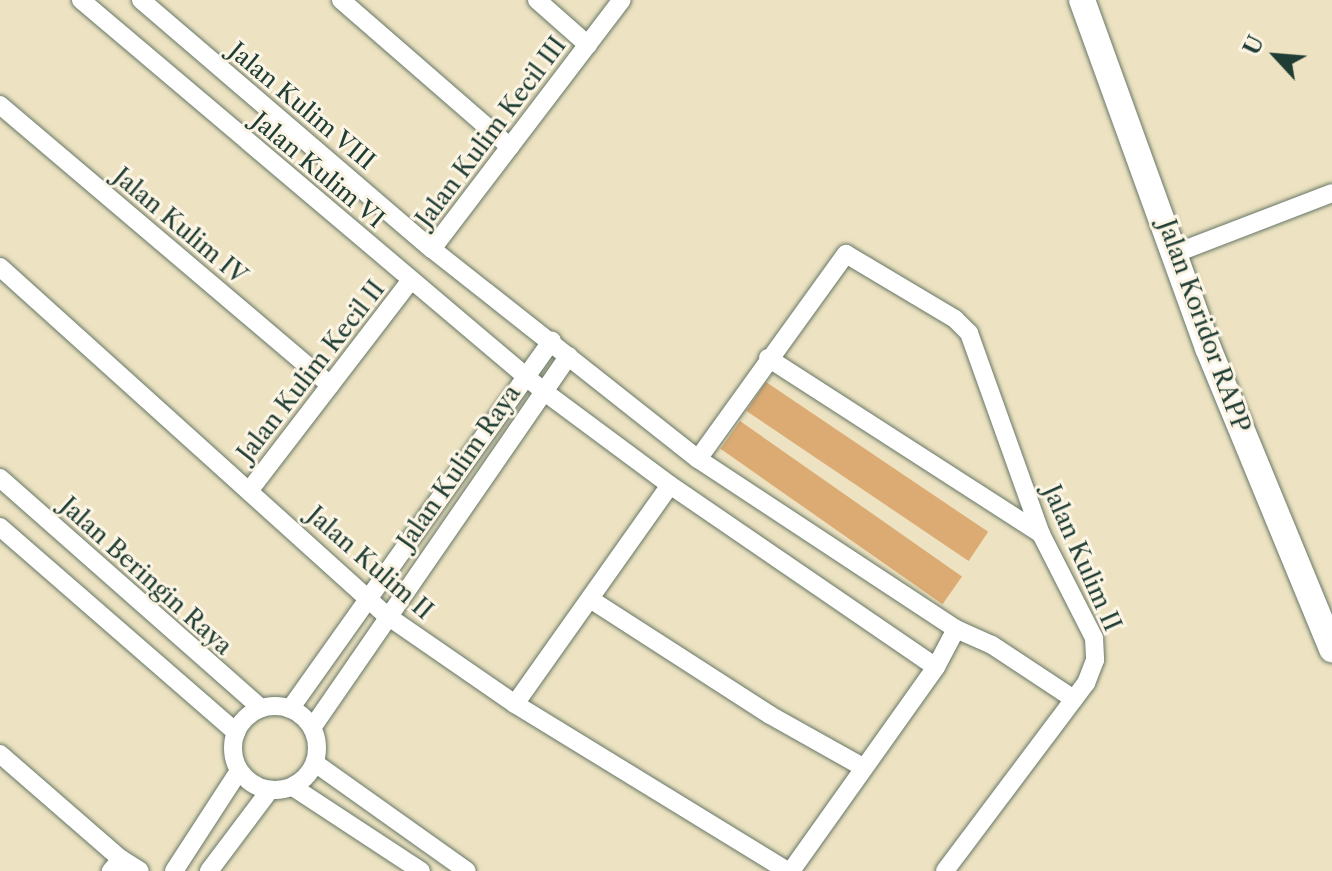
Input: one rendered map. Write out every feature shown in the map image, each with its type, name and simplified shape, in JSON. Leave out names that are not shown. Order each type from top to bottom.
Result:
[{"type":"main road","name":"Jalan Koridor RAPP","points":[[1082,0],[1208,348],[1332,649]]},
{"type":"street","name":"Jalan Kulim VI","points":[[81,0],[524,376],[670,485],[936,667]]},
{"type":"street","name":"Jalan Kulim VIII","points":[[141,0],[432,249],[698,459],[956,629],[992,645],[1074,699]]},
{"type":"street","points":[[341,0],[510,147]]},
{"type":"street","points":[[537,0],[588,45]]},
{"type":"street","name":"Jalan Kulim Kecil III","points":[[432,249],[622,0]]},
{"type":"street","name":"Jalan Kulim IV","points":[[0,105],[330,385]]},
{"type":"street","points":[[1176,253],[1332,193]]},
{"type":"street","name":"Jalan Kulim II","points":[[768,358],[839,259],[854,256],[955,319],[969,333],[1041,534],[1094,638],[1093,671],[945,871]]},
{"type":"street","name":"Jalan Kulim II","points":[[0,267],[368,594],[386,615],[515,704],[789,871]]},
{"type":"street","name":"Jalan Kulim Kecil II","points":[[249,491],[411,280]]},
{"type":"street","name":"Jalan Kulim Raya","points":[[290,709],[368,594],[552,341]]},
{"type":"street","name":"Jalan Kulim Raya","points":[[312,728],[386,615],[542,390],[569,356]]},
{"type":"street","points":[[698,459],[768,358],[1041,534]]},
{"type":"street","name":"Jalan Beringin Raya","points":[[0,478],[261,708]]},
{"type":"street","points":[[515,704],[670,485]]},
{"type":"street","points":[[0,527],[236,732]]},
{"type":"street","points":[[590,599],[770,715],[861,766]]},
{"type":"street","points":[[789,871],[861,766],[936,667],[956,629]]},
{"type":"street","points":[[261,708],[290,709],[312,728],[315,763],[293,787],[269,791],[252,785],[239,771],[233,753],[236,732],[261,708]]},
{"type":"street","points":[[0,754],[116,865],[140,871]]},
{"type":"street","points":[[315,763],[467,871]]},
{"type":"street","points":[[174,871],[239,771]]},
{"type":"street","points":[[293,787],[421,871]]},
{"type":"street","points":[[209,871],[269,791]]},
{"type":"building","points":[[766,382],[988,532],[969,561],[746,411]]},
{"type":"building","points":[[740,421],[962,576],[942,604],[720,449]]}]
